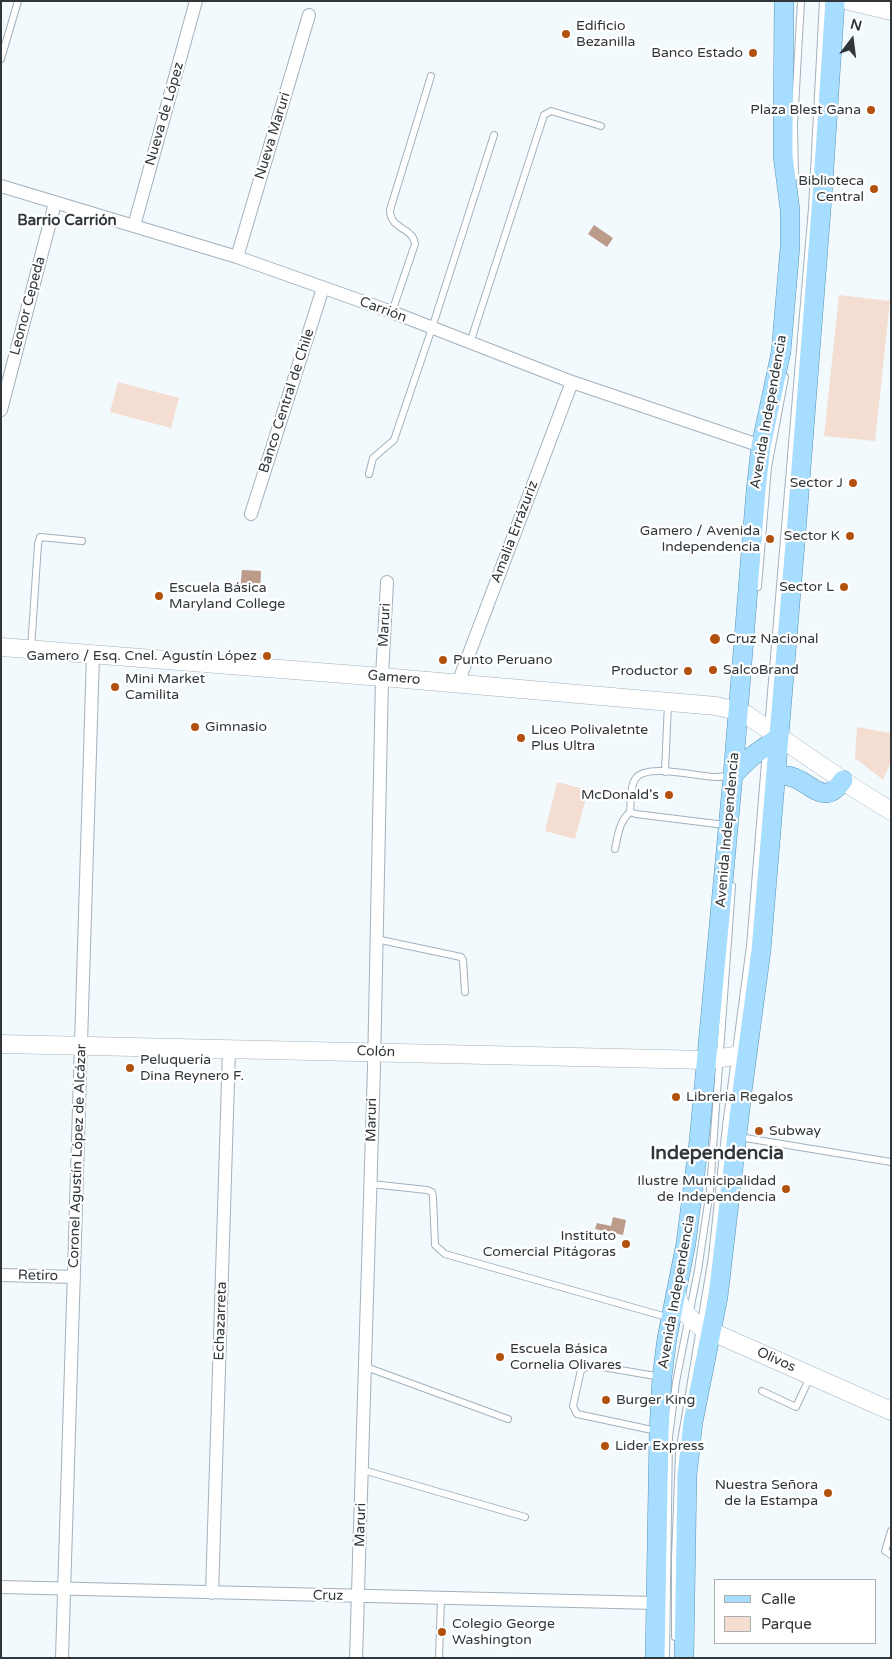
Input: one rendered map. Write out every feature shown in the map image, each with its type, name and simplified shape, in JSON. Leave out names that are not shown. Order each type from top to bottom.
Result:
[{"type":"main road","name":"Avenida Independencia","points":[[655,1658],[659,1431],[662,1377],[693,1324],[718,1297],[736,1137],[726,1059],[728,826],[740,768],[745,714],[751,539],[761,446],[780,352],[790,247],[790,210],[783,156],[784,1]]},
{"type":"main road","name":"Avenida Independencia","points":[[680,1653],[687,1475],[693,1422],[693,1324],[676,1292],[691,1212],[726,1059],[761,951],[776,777],[771,737],[821,208],[834,1]]},
{"type":"main road","points":[[849,1],[891,11]]},
{"type":"main road","name":"Gamero","points":[[1,647],[668,700],[716,706],[745,714],[771,737],[891,811]]},
{"type":"main road","points":[[740,768],[771,737]]},
{"type":"main road","points":[[776,777],[791,776],[818,791],[826,793],[834,790],[843,780]]},
{"type":"main road","name":"Colón","points":[[1,1044],[726,1059]]},
{"type":"main road","name":"Olivos","points":[[693,1324],[889,1408]]},
{"type":"street","name":"Nueva de López","points":[[134,226],[196,1]]},
{"type":"street","name":"Nueva Maruri","points":[[236,258],[309,15]]},
{"type":"street","name":"Carrión","points":[[1,186],[236,258],[392,312],[572,382],[761,446]]},
{"type":"street","name":"Leonor Cepeda","points":[[1,410],[56,202]]},
{"type":"street","name":"Banco Central de Chile","points":[[251,514],[323,288]]},
{"type":"street","name":"Amalia Errázuriz","points":[[458,683],[572,382]]},
{"type":"street","name":"Maruri","points":[[356,1658],[371,1184],[382,677],[387,582]]},
{"type":"street","name":"Coronel Agustín López de Alcázar","points":[[62,1658],[93,655]]},
{"type":"street","name":"Echazarreta","points":[[212,1593],[229,1049]]},
{"type":"street","name":"Retiro","points":[[1,1275],[74,1277]]},
{"type":"street","name":"Cruz","points":[[1,1587],[655,1603]]},
{"type":"lane","points":[[1,59],[18,1]]},
{"type":"lane","points":[[796,188],[793,150],[801,1]]},
{"type":"lane","points":[[693,1324],[726,1059],[750,946],[771,737],[811,218],[823,1]]},
{"type":"lane","points":[[392,312],[415,244],[412,235],[394,223],[390,217],[390,210],[431,76]]},
{"type":"lane","points":[[470,343],[544,115],[551,111],[601,126]]},
{"type":"lane","points":[[369,474],[373,458],[394,440],[494,135]]},
{"type":"lane","points":[[757,596],[768,467],[787,369]]},
{"type":"lane","points":[[31,650],[40,537],[82,540]]},
{"type":"lane","points":[[664,772],[668,700]]},
{"type":"lane","points":[[615,849],[619,829],[624,818],[630,812],[633,786],[636,778],[644,772],[664,772],[717,778],[740,768]]},
{"type":"lane","points":[[630,812],[728,826]]},
{"type":"lane","points":[[666,1658],[669,1437],[676,1382],[711,1266],[726,1059],[732,880]]},
{"type":"lane","points":[[376,939],[461,957],[463,960],[465,992]]},
{"type":"lane","points":[[736,1137],[891,1162]]},
{"type":"lane","points":[[371,1184],[432,1192],[436,1245],[445,1254],[693,1324]]},
{"type":"lane","points":[[659,1431],[577,1414],[573,1406],[581,1370],[591,1365],[662,1377]]},
{"type":"lane","points":[[366,1367],[508,1419]]},
{"type":"lane","points":[[762,1391],[796,1407],[811,1375]]},
{"type":"lane","points":[[363,1470],[525,1517]]},
{"type":"lane","points":[[891,1531],[885,1551],[891,1555]]},
{"type":"lane","points":[[439,1658],[441,1599]]},
{"type":"green space","points":[[839,295],[890,301],[875,441],[824,436]]},
{"type":"green space","points":[[118,382],[179,398],[171,428],[110,412]]},
{"type":"green space","points":[[857,727],[891,733],[891,761],[883,780],[855,758]]},
{"type":"green space","points":[[557,782],[588,790],[575,839],[545,831]]},
{"type":"shaded area","points":[[594,225],[613,238],[607,247],[588,234]]},
{"type":"shaded area","points":[[242,570],[261,571],[260,591],[240,590]]},
{"type":"shaded area","points":[[613,1217],[626,1220],[623,1235],[595,1229],[597,1223],[611,1226]]},
{"type":"place","name":"Edificio Bezanilla","points":[[566,34]]},
{"type":"place","name":"Banco Estado","points":[[753,53]]},
{"type":"place","name":"Plaza Blest Gana","points":[[871,110]]},
{"type":"place","name":"Biblioteca Central","points":[[874,189]]},
{"type":"place","name":"Sector J","points":[[853,483]]},
{"type":"place","name":"Sector K","points":[[850,536]]},
{"type":"place","name":"Gamero / Avenida Independencia","points":[[770,539]]},
{"type":"place","name":"Sector L","points":[[844,587]]},
{"type":"place","name":"Escuela Básica Maryland College","points":[[159,596]]},
{"type":"place","name":"Cruz Nacional","points":[[715,639]]},
{"type":"place","name":"Gamero / Esq. Cnel. Agustín López","points":[[267,656]]},
{"type":"place","name":"Punto Peruano","points":[[443,660]]},
{"type":"place","name":"SalcoBrand","points":[[713,670]]},
{"type":"place","name":"Productor","points":[[688,671]]},
{"type":"place","name":"Mini Market Camilita","points":[[115,687]]},
{"type":"place","name":"Gimnasio","points":[[195,727]]},
{"type":"place","name":"Liceo Polivaletnte Plus Ultra","points":[[521,738]]},
{"type":"place","name":"McDonald's","points":[[669,795]]},
{"type":"place","name":"Peluquería Dina Reynero F.","points":[[130,1068]]},
{"type":"place","name":"Libreria Regalos","points":[[676,1097]]},
{"type":"place","name":"Subway","points":[[759,1131]]},
{"type":"place","name":"Ilustre Municipalidad de Independencia","points":[[786,1189]]},
{"type":"place","name":"Instituto Comercial Pitágoras","points":[[626,1244]]},
{"type":"place","name":"Escuela Básica Cornelia Olivares","points":[[500,1357]]},
{"type":"place","name":"Burger King","points":[[606,1400]]},
{"type":"place","name":"Lider Express","points":[[605,1446]]},
{"type":"place","name":"Nuestra Señora de la Estampa","points":[[828,1493]]},
{"type":"place","name":"Colegio George Washington","points":[[442,1632]]},
{"type":"district","name":"Barrio Carrión","points":[[67,221]]},
{"type":"district","name":"Independencia","points":[[717,1154]]}]
